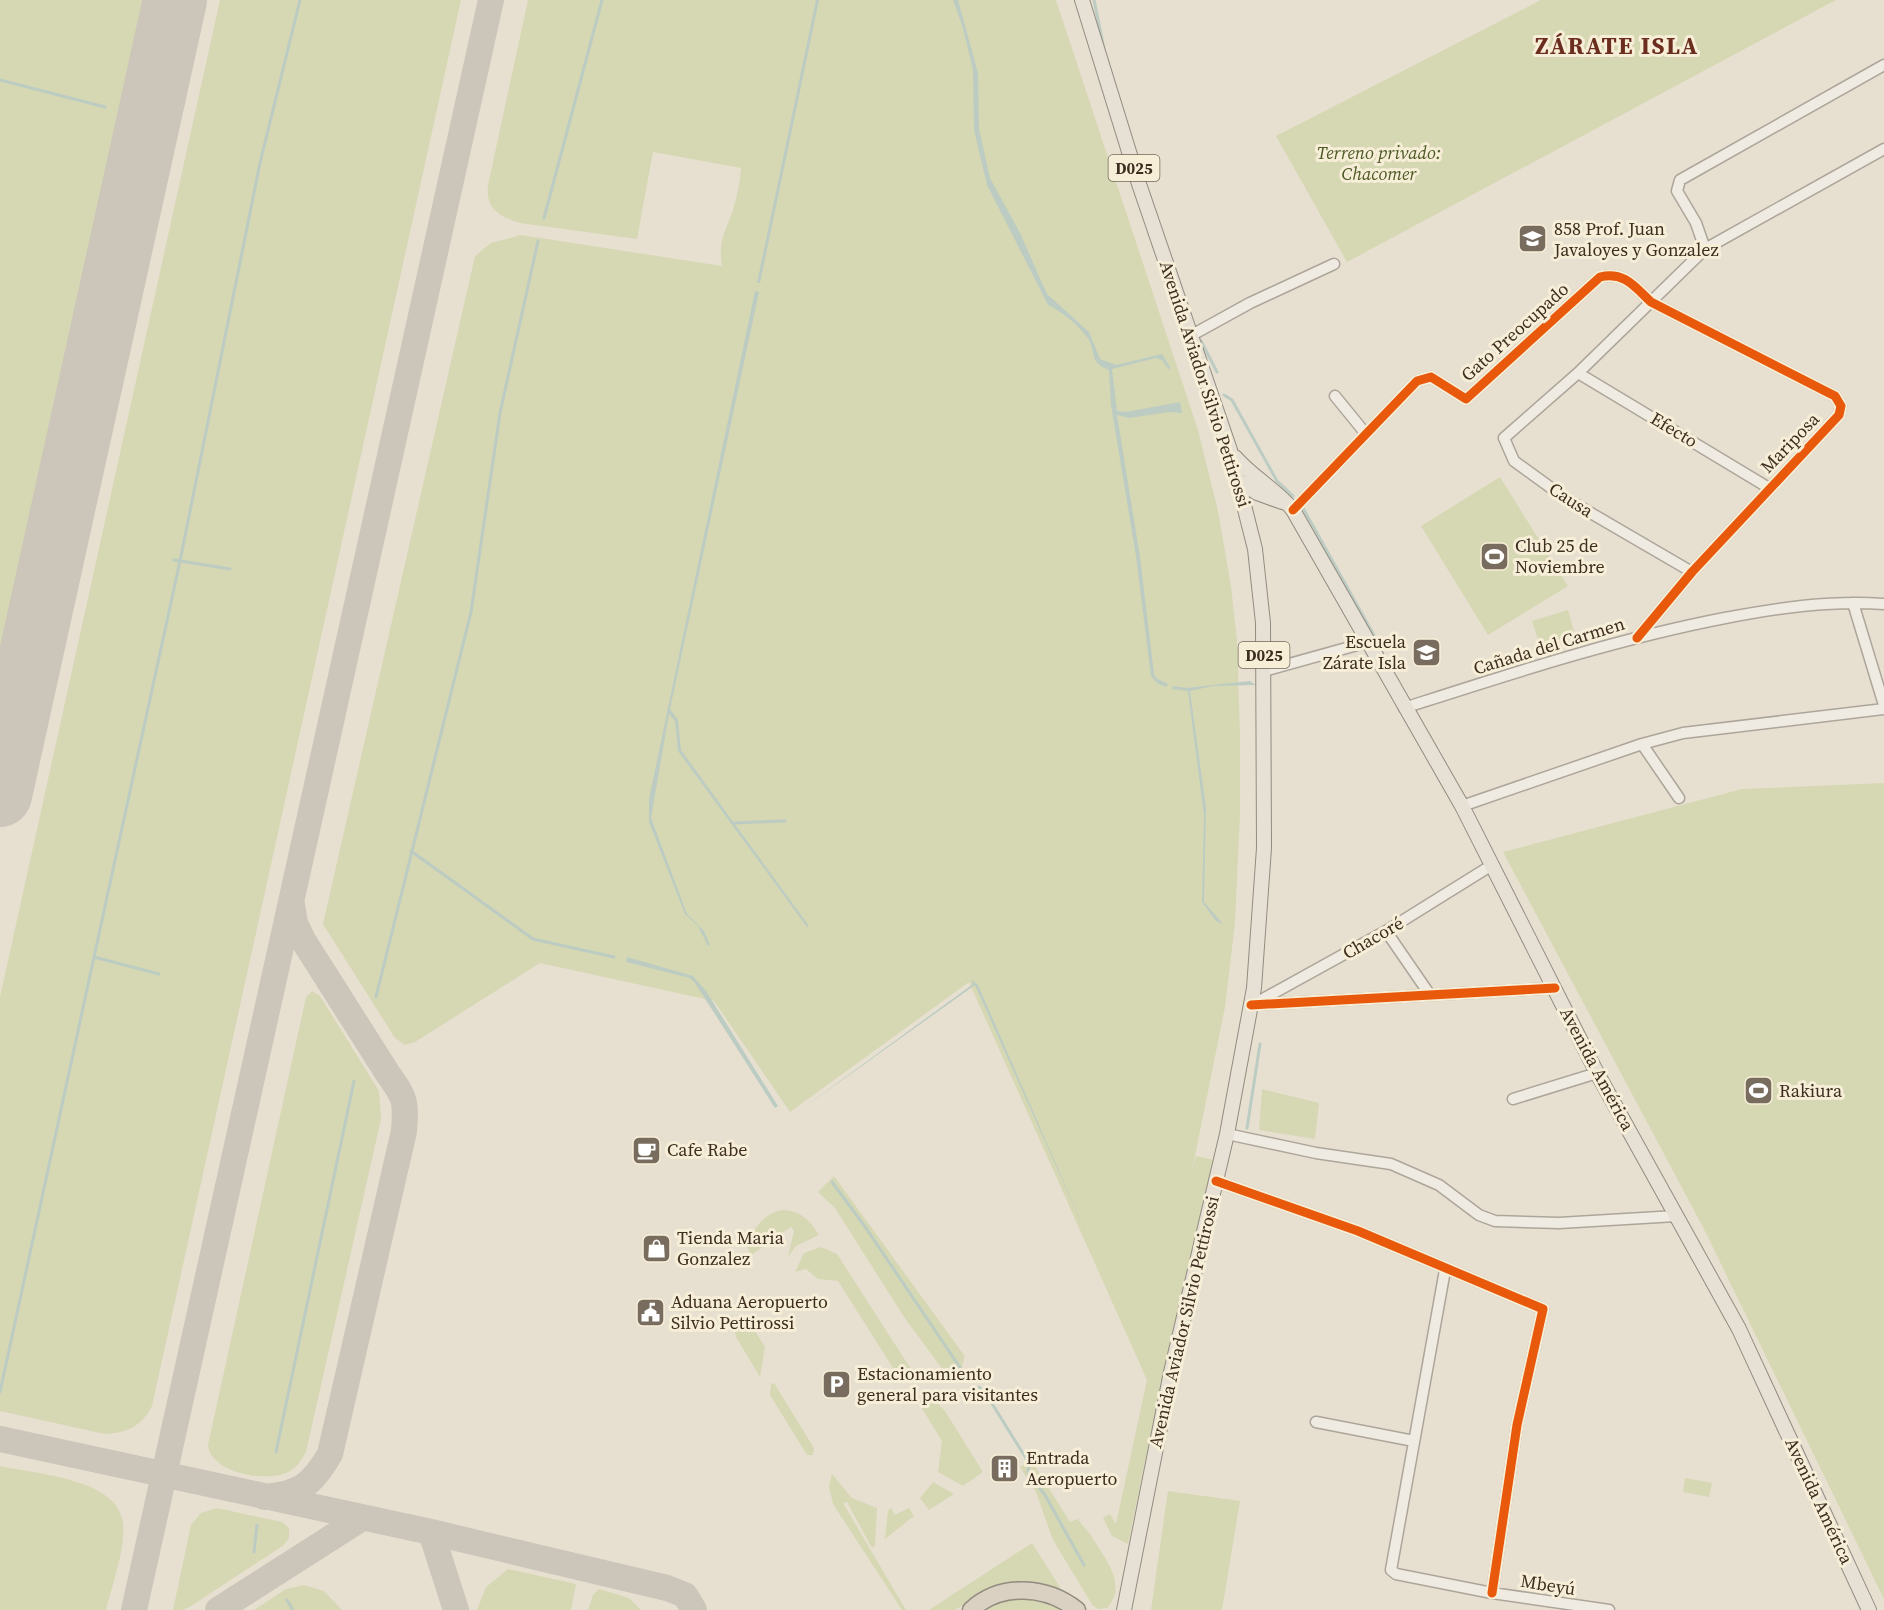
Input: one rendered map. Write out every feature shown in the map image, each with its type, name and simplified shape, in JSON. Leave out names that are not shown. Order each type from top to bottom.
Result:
[{"type":"highway","points":[[971,1610],[992,1596],[1010,1591],[1030,1590],[1048,1593],[1077,1610]]},
{"type":"main road","name":"Avenida Aviador Silvio Pettirossi","points":[[1082,0],[1139,184],[1192,335],[1239,481],[1260,585],[1264,670],[1264,848],[1251,1005],[1227,1134],[1171,1372],[1125,1594],[1124,1610]]},
{"type":"main road","name":"Avenida América","points":[[1230,450],[1246,471],[1271,488],[1291,508],[1462,806],[1597,1072],[1747,1347],[1869,1610]]},
{"type":"main road","points":[[1239,481],[1291,508]]},
{"type":"main road","name":"Avenida Aviador Silvio Pettirossi","points":[[1117,1610],[1125,1594]]},
{"type":"street","points":[[1705,249],[1696,222],[1677,191],[1680,180],[1884,65]]},
{"type":"street","points":[[1578,373],[1705,249],[1884,149]]},
{"type":"street","points":[[1192,335],[1250,303],[1334,264]]},
{"type":"street","name":"Gato Preocupado","points":[[1291,508],[1417,381],[1424,378],[1438,381],[1466,399],[1600,277],[1618,275],[1631,282],[1651,302]]},
{"type":"street","name":"Mariposa","points":[[1637,638],[1692,572],[1839,415],[1840,401],[1827,392],[1651,302]]},
{"type":"street","name":"Causa","points":[[1578,373],[1504,438],[1514,461],[1565,498],[1692,572]]},
{"type":"street","name":"Efecto","points":[[1578,373],[1769,488]]},
{"type":"street","points":[[1335,396],[1366,434]]},
{"type":"street","points":[[1462,806],[1642,744],[1683,733],[1884,707],[1853,603]]},
{"type":"street","name":"Cañada del Carmen","points":[[1404,708],[1637,638],[1785,608],[1853,603],[1884,604]]},
{"type":"street","points":[[1264,670],[1368,642]]},
{"type":"street","points":[[1642,744],[1678,798]]},
{"type":"street","name":"Chacoré","points":[[1251,1005],[1386,932],[1492,865]]},
{"type":"street","points":[[1386,932],[1430,995]]},
{"type":"street","points":[[1251,1005],[1555,988]]},
{"type":"street","points":[[1514,1099],[1597,1072]]},
{"type":"street","points":[[1227,1134],[1317,1153],[1391,1164],[1439,1185],[1479,1215],[1495,1221],[1559,1223],[1676,1216]]},
{"type":"street","points":[[1216,1181],[1358,1231],[1544,1310],[1517,1425],[1492,1593]]},
{"type":"street","points":[[1316,1422],[1414,1441],[1446,1270]]},
{"type":"street","name":"Mbeyú","points":[[1414,1441],[1391,1570],[1396,1574],[1492,1593],[1595,1610],[1609,1610]]},
{"type":"green space","points":[[0,0],[144,0],[0,651]]},
{"type":"green space","points":[[220,0],[461,0],[152,1406],[144,1419],[133,1427],[105,1434],[0,1411],[0,997]]},
{"type":"green space","points":[[528,0],[1056,0],[1198,430],[1218,511],[1231,586],[1237,641],[1240,814],[1235,923],[1225,1007],[1192,1171],[1196,1156],[1214,1160],[1150,1437],[1128,1544],[1112,1536],[1103,1518],[1110,1514],[1116,1524],[1147,1380],[969,982],[790,1112],[714,1001],[540,963],[415,1042],[405,1045],[395,1038],[323,924],[475,256],[491,243],[521,235],[722,266],[722,243],[734,205],[741,168],[653,152],[637,239],[520,223],[506,218],[492,206],[489,200],[488,185]]},
{"type":"green space","name":"Terreno privado: Chacomer","points":[[1541,0],[1836,0],[1347,262],[1276,136]]},
{"type":"green space","name":"Club 25 de Noviembre","points":[[1500,477],[1568,586],[1488,635],[1421,526]]},
{"type":"green space","points":[[1568,610],[1575,635],[1540,645],[1532,621]]},
{"type":"green space","name":"Rakiura","points":[[1884,783],[1884,1599],[1705,1231],[1503,852],[1742,789]]},
{"type":"green space","points":[[312,991],[320,996],[379,1091],[381,1119],[306,1452],[300,1462],[286,1473],[276,1476],[252,1475],[228,1469],[211,1455],[208,1445],[306,997]]},
{"type":"green space","points":[[1262,1089],[1319,1103],[1315,1139],[1259,1130]]},
{"type":"green space","points":[[834,1176],[964,1355],[959,1373],[953,1377],[949,1378],[904,1317],[835,1208],[818,1192]]},
{"type":"green space","points":[[781,1210],[788,1210],[804,1217],[819,1235],[796,1246],[788,1257],[794,1231],[791,1227],[751,1255],[746,1244],[753,1233],[764,1219]]},
{"type":"green space","points":[[821,1247],[837,1254],[918,1380],[898,1376],[838,1281],[818,1279],[806,1269],[795,1272],[804,1253]]},
{"type":"green space","points":[[731,1314],[735,1320],[742,1317],[752,1326],[765,1347],[760,1377],[736,1337]]},
{"type":"green space","points":[[774,1383],[814,1448],[813,1455],[807,1455],[770,1395],[771,1384]]},
{"type":"green space","points":[[916,1399],[938,1404],[945,1411],[983,1472],[963,1486],[938,1472],[942,1441]]},
{"type":"green space","points":[[1031,1460],[1070,1522],[1080,1518],[1078,1520],[1090,1534],[1112,1570],[1115,1589],[1113,1599],[1107,1608],[1098,1609],[1093,1606],[1053,1540],[1036,1492],[1020,1467]]},
{"type":"green space","points":[[0,1466],[53,1476],[91,1487],[107,1496],[118,1508],[123,1523],[122,1543],[106,1610],[0,1610]]},
{"type":"green space","points":[[832,1474],[852,1498],[877,1508],[875,1546],[872,1548],[847,1502],[843,1503],[906,1610],[902,1610],[833,1504],[829,1486]]},
{"type":"green space","points":[[1685,1478],[1712,1483],[1709,1497],[1683,1492]]},
{"type":"green space","points":[[933,1482],[954,1494],[929,1510],[920,1498]]},
{"type":"green space","points":[[1168,1491],[1240,1501],[1222,1610],[1151,1610]]},
{"type":"green space","points":[[217,1508],[282,1522],[289,1528],[289,1538],[284,1545],[191,1606],[183,1610],[173,1610],[191,1525],[201,1513]]},
{"type":"green space","points":[[891,1508],[895,1515],[909,1508],[914,1516],[885,1539],[888,1511]]},
{"type":"green space","points":[[1032,1543],[1063,1592],[983,1593],[955,1610],[929,1610]]},
{"type":"green space","points":[[508,1569],[576,1584],[571,1610],[477,1610],[486,1587]]},
{"type":"green space","points":[[304,1585],[324,1591],[342,1610],[254,1610],[286,1589]]},
{"type":"green space","points":[[599,1589],[629,1598],[641,1610],[588,1610],[593,1595]]},
{"type":"green space","points":[[1033,1596],[1067,1610],[979,1610],[991,1602]]},
{"type":"shaded area","points":[[816,0],[819,0],[760,283],[757,283]]},
{"type":"shaded area","points":[[953,0],[958,0],[978,73],[979,129],[990,178],[1020,233],[1047,294],[1089,332],[1100,359],[1116,365],[1162,354],[1170,367],[1169,370],[1162,360],[1156,358],[1112,369],[1117,411],[1126,412],[1180,402],[1182,413],[1169,412],[1129,418],[1117,415],[1140,557],[1154,674],[1156,678],[1168,684],[1166,687],[1157,683],[1151,676],[1136,556],[1111,405],[1109,370],[1097,363],[1089,341],[1078,327],[1064,314],[1048,305],[987,185],[974,130],[973,70],[963,28]]},
{"type":"shaded area","points":[[755,291],[759,292],[670,709],[678,720],[681,750],[809,926],[807,927],[678,751],[675,721],[669,714],[651,818],[687,914],[704,931],[710,945],[708,946],[698,926],[685,914],[649,822],[649,799]]},
{"type":"shaded area","points":[[1250,681],[1256,685],[1213,686],[1190,691],[1206,808],[1204,902],[1223,924],[1216,921],[1202,902],[1204,815],[1188,691],[1172,689],[1173,686],[1186,688]]},
{"type":"shaded area","points":[[627,957],[693,976],[706,991],[778,1106],[775,1108],[690,978],[626,962]]},
{"type":"shaded area","points":[[971,979],[978,985],[1086,1233],[975,985],[792,1116],[973,984]]},
{"type":"waterway","points":[[159,974],[94,957],[180,561],[260,163],[300,0]]},
{"type":"waterway","points":[[544,218],[602,0]]},
{"type":"waterway","points":[[1094,0],[1104,49]]},
{"type":"waterway","points":[[0,80],[105,107]]},
{"type":"waterway","points":[[376,997],[471,612],[500,413],[538,241]]},
{"type":"waterway","points":[[1201,341],[1217,372]]},
{"type":"waterway","points":[[1224,395],[1232,400],[1277,481],[1293,496]]},
{"type":"waterway","points":[[1303,508],[1376,639]]},
{"type":"waterway","points":[[174,560],[230,569]]},
{"type":"waterway","points":[[732,823],[785,821]]},
{"type":"waterway","points":[[411,851],[533,939],[614,957]]},
{"type":"waterway","points":[[0,1392],[94,957]]},
{"type":"waterway","points":[[1247,1128],[1260,1044]]},
{"type":"waterway","points":[[276,1452],[354,1081]]},
{"type":"waterway","points":[[832,1182],[866,1228],[961,1369]]},
{"type":"waterway","points":[[979,1387],[986,1394],[1029,1463],[1028,1472],[1045,1495],[1084,1565]]},
{"type":"waterway","points":[[254,1552],[257,1525]]},
{"type":"waterway","points":[[287,1600],[293,1610]]},
{"type":"taxiway","points":[[134,1610],[491,0]]},
{"type":"taxiway","points":[[264,1497],[287,1493],[304,1486],[317,1473],[330,1454],[405,1121],[402,1095],[303,940],[295,923],[292,905]]},
{"type":"taxiway","points":[[0,1439],[431,1532],[456,1610]]},
{"type":"taxiway","points":[[218,1610],[362,1518]]},
{"type":"taxiway","points":[[431,1532],[667,1588],[685,1595],[694,1610]]},
{"type":"runway","points":[[0,795],[175,0]]},
{"type":"cycle path","points":[[1293,510],[1417,381],[1431,377],[1466,399],[1600,277],[1622,278],[1651,302],[1835,396],[1841,406],[1839,415],[1692,572],[1637,638]]},
{"type":"cycle path","points":[[1251,1005],[1555,988]]},
{"type":"cycle path","points":[[1216,1181],[1358,1231],[1543,1309],[1517,1425],[1492,1593]]},
{"type":"place","name":"858 Prof. Juan Javaloyes y Gonzalez","points":[[1533,239]]},
{"type":"place","name":"Club 25 de Noviembre","points":[[1494,556]]},
{"type":"place","name":"Escuela Zárate Isla","points":[[1427,652]]},
{"type":"place","name":"Rakiura","points":[[1758,1091]]},
{"type":"place","name":"Cafe Rabe","points":[[646,1150]]},
{"type":"place","name":"Tienda Maria Gonzalez","points":[[656,1248]]},
{"type":"place","name":"Aduana Aeropuerto Silvio Pettirossi","points":[[650,1312]]},
{"type":"place","name":"Estacionamiento general para visitantes","points":[[836,1384]]},
{"type":"place","name":"Entrada Aeropuerto","points":[[1005,1468]]},
{"type":"district","name":"ZÁRATE ISLA","points":[[1617,46]]}]
